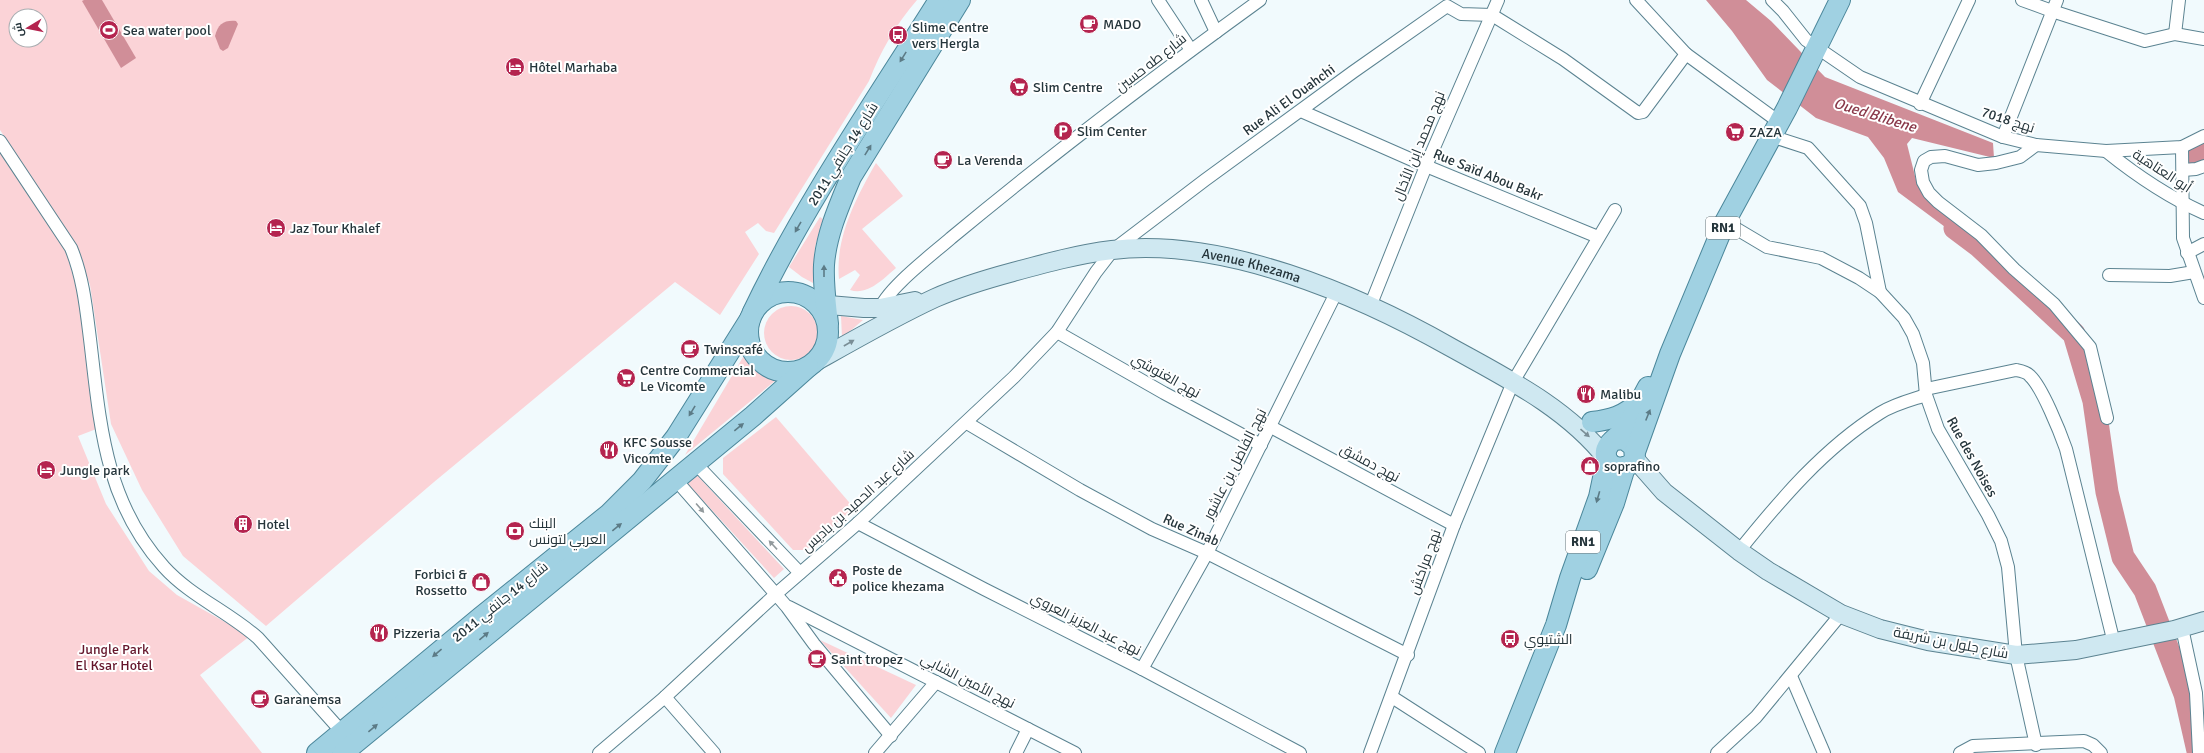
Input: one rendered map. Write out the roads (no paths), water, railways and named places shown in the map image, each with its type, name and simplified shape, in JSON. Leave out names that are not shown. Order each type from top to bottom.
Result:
[{"type":"main road","name":"شارع 14 جانفي 2011","points":[[317,753],[487,612],[609,514],[642,481],[663,456],[752,316],[775,266],[807,211],[939,0]]},
{"type":"main road","name":"شارع 14 جانفي 2011","points":[[823,311],[824,265],[828,243],[833,222],[851,178],[960,0]]},
{"type":"main road","name":"RN1","points":[[1556,625],[1581,583],[1614,503],[1670,354],[1725,222],[1779,122],[1840,0]]},
{"type":"main road","name":"Avenue Khezama","points":[[812,365],[874,329],[936,298],[982,281],[1032,266],[1113,250],[1164,249],[1240,261],[1337,291],[1371,304],[1544,400],[1591,439],[1611,447]]},
{"type":"main road","points":[[786,292],[799,293],[823,311],[826,345],[812,365],[796,372],[782,372],[769,367],[758,358],[751,347],[748,333],[752,316],[762,302],[773,295],[786,292]]},
{"type":"main road","name":"Avenue Khezama","points":[[823,311],[880,308],[936,298]]},
{"type":"main road","name":"RN1","points":[[1505,753],[1556,625],[1570,578],[1599,497],[1611,447],[1624,429],[1645,392],[1670,354]]},
{"type":"main road","name":"شارع 14 جانفي 2011","points":[[343,753],[674,479],[753,416],[812,365]]},
{"type":"main road","points":[[1592,422],[1607,420],[1622,415],[1634,406],[1645,392]]},
{"type":"main road","name":"Avenue Khezama","points":[[1544,400],[1566,407],[1592,422],[1611,447]]},
{"type":"main road","points":[[1624,438],[1628,440],[1630,461],[1617,468],[1611,447],[1624,438]]},
{"type":"main road","name":"شارع جلول بن شريفة","points":[[1630,461],[1646,482],[1664,492],[1768,572],[1841,614],[1880,628],[1928,641],[2016,655],[2076,650],[2178,629],[2204,621]]},
{"type":"street","points":[[1158,0],[1191,50]]},
{"type":"street","points":[[1202,0],[1216,32]]},
{"type":"street","name":"شارع طه حسين","points":[[880,308],[908,276],[982,212],[1191,50],[1260,0]]},
{"type":"street","name":"نهج محمد إبن الأخال","points":[[1371,304],[1426,166],[1498,0]]},
{"type":"street","points":[[1636,0],[1686,54],[1779,122],[1808,148],[1860,206],[1866,223],[1880,292]]},
{"type":"street","name":"نهج 7018","points":[[1772,0],[1783,11],[1806,40],[1814,54],[1920,104],[2003,137],[2036,145],[2106,151],[2182,147],[2204,136]]},
{"type":"street","points":[[1920,104],[1969,0]]},
{"type":"street","points":[[2022,0],[2052,12],[2145,41],[2175,34],[2204,39]]},
{"type":"street","points":[[2003,137],[2057,0]]},
{"type":"street","points":[[2175,34],[2179,0]]},
{"type":"street","name":"Rue Ali El Ouahchi","points":[[1113,250],[1205,180],[1301,111],[1445,3],[1461,14],[1492,15]]},
{"type":"street","points":[[1492,15],[1557,55],[1638,113],[1643,112],[1686,54]]},
{"type":"street","name":"Rue Saïd Abou Bakr","points":[[1301,111],[1426,166],[1598,236]]},
{"type":"street","points":[[0,141],[71,248],[76,259],[83,288],[102,437],[112,476],[124,505],[149,549],[165,568],[185,584],[244,625],[258,638],[342,732]]},
{"type":"street","points":[[2036,145],[2020,156],[1996,163],[1978,165],[1944,156],[1931,156],[1924,161],[1923,182],[1929,193],[1938,202],[1981,235],[2014,270],[2054,304],[2090,347],[2107,418]]},
{"type":"street","points":[[2182,147],[2183,238],[2204,298]]},
{"type":"street","name":"أبو العتاهية","points":[[2106,151],[2135,174],[2183,204],[2204,213]]},
{"type":"street","points":[[2183,170],[2196,169],[2204,166]]},
{"type":"street","name":"نهج مراكش","points":[[1370,753],[1408,655],[1454,525],[1513,382],[1598,236],[1616,210]]},
{"type":"street","name":"Rue des Noises","points":[[1725,222],[1767,247],[1821,258],[1859,278],[1880,292],[1904,318],[1913,334],[1921,358],[1926,392],[1938,429],[1947,447],[1988,515],[2001,541],[2008,567],[2016,655],[2036,745]]},
{"type":"street","points":[[2187,252],[2204,244]]},
{"type":"street","name":"شارع عبد الحميد بن باديس","points":[[599,753],[665,697],[776,594],[858,523],[967,423],[1057,332],[1096,272],[1113,250]]},
{"type":"street","points":[[2109,275],[2170,276],[2194,272]]},
{"type":"street","name":"نهج الفاضل بن عاشور","points":[[1142,669],[1207,553],[1271,427],[1337,291]]},
{"type":"street","points":[[874,329],[880,308]]},
{"type":"street","name":"نهج الغنوشي","points":[[1057,332],[1164,393],[1261,445]]},
{"type":"street","points":[[1739,551],[1778,503],[1829,452],[1881,412],[1926,392],[2016,370],[2027,373],[2034,381],[2058,427],[2066,449],[2114,643]]},
{"type":"street","name":"Rue Zinab","points":[[967,423],[1080,490],[1152,529],[1207,553],[1408,655]]},
{"type":"street","name":"نهج دمشق","points":[[1271,427],[1454,525]]},
{"type":"street","points":[[695,463],[800,573]]},
{"type":"street","points":[[674,479],[787,607],[814,644],[891,736]]},
{"type":"street","name":"نهج عبد العزيز العروي","points":[[858,523],[984,590],[1142,669],[1300,753]]},
{"type":"street","name":"نهج الأمين الشابي","points":[[787,607],[1075,753]]},
{"type":"street","points":[[1717,753],[1756,717],[1841,614]]},
{"type":"street","points":[[2178,629],[2196,692],[2199,753]]},
{"type":"street","points":[[1791,676],[1824,753]]},
{"type":"street","points":[[875,753],[936,682]]},
{"type":"street","points":[[665,697],[714,753]]},
{"type":"street","points":[[1392,697],[1479,753]]},
{"type":"street","points":[[1016,753],[1028,728]]},
{"type":"street","points":[[1960,753],[1973,746],[2036,745],[2084,741],[2101,753]]},
{"type":"water","name":"Sea water pool","points":[[102,0],[136,58],[121,68],[82,1]]},
{"type":"water","points":[[1706,0],[1746,0],[1771,21],[1825,77],[1993,143],[1994,158],[1912,138],[1907,144],[1916,180],[1932,203],[1984,241],[1976,250],[1898,192],[1884,158],[1868,137],[1816,118],[1767,80],[1732,31]]},
{"type":"water","points":[[236,21],[238,24],[228,48],[223,51],[220,49],[215,36],[216,32],[225,22]]},
{"type":"waterway","name":"Oued Blibene","points":[[2195,157],[2204,154]]},
{"type":"waterway","points":[[1955,228],[1979,246],[2074,334],[2094,401],[2107,492],[2123,557],[2145,590],[2185,694],[2198,751]]},
{"type":"place","name":"MADO","points":[[1089,24]]},
{"type":"place","name":"Sea water pool","points":[[109,30]]},
{"type":"place","name":"Slime Centre vers Hergla","points":[[898,35]]},
{"type":"place","name":"Hôtel Marhaba","points":[[515,67]]},
{"type":"place","name":"Slim Centre","points":[[1019,87]]},
{"type":"place","name":"Slim Center","points":[[1063,131]]},
{"type":"place","name":"ZAZA","points":[[1735,132]]},
{"type":"place","name":"La Verenda","points":[[943,160]]},
{"type":"place","name":"Jaz Tour Khalef","points":[[276,228]]},
{"type":"place","name":"Twinscafé","points":[[690,349]]},
{"type":"place","name":"Centre Commercial Le Vicomte","points":[[626,378]]},
{"type":"place","name":"Malibu","points":[[1586,394]]},
{"type":"place","name":"KFC Sousse Vicomte","points":[[609,450]]},
{"type":"place","name":"soprafino","points":[[1590,466]]},
{"type":"place","name":"Jungle park","points":[[46,470]]},
{"type":"place","name":"Hotel","points":[[243,524]]},
{"type":"place","name":"البنك العربي لتونس","points":[[515,531]]},
{"type":"place","name":"Poste de police khezama","points":[[838,578]]},
{"type":"place","name":"Forbici & Rossetto","points":[[481,582]]},
{"type":"place","name":"Pizzeria","points":[[379,633]]},
{"type":"place","name":"الشتيوي","points":[[1510,639]]},
{"type":"place","name":"Saint tropez","points":[[817,659]]},
{"type":"place","name":"Garanemsa","points":[[260,699]]},
{"type":"park label","name":"Jungle Park El Ksar Hotel","points":[[114,658]]}]
